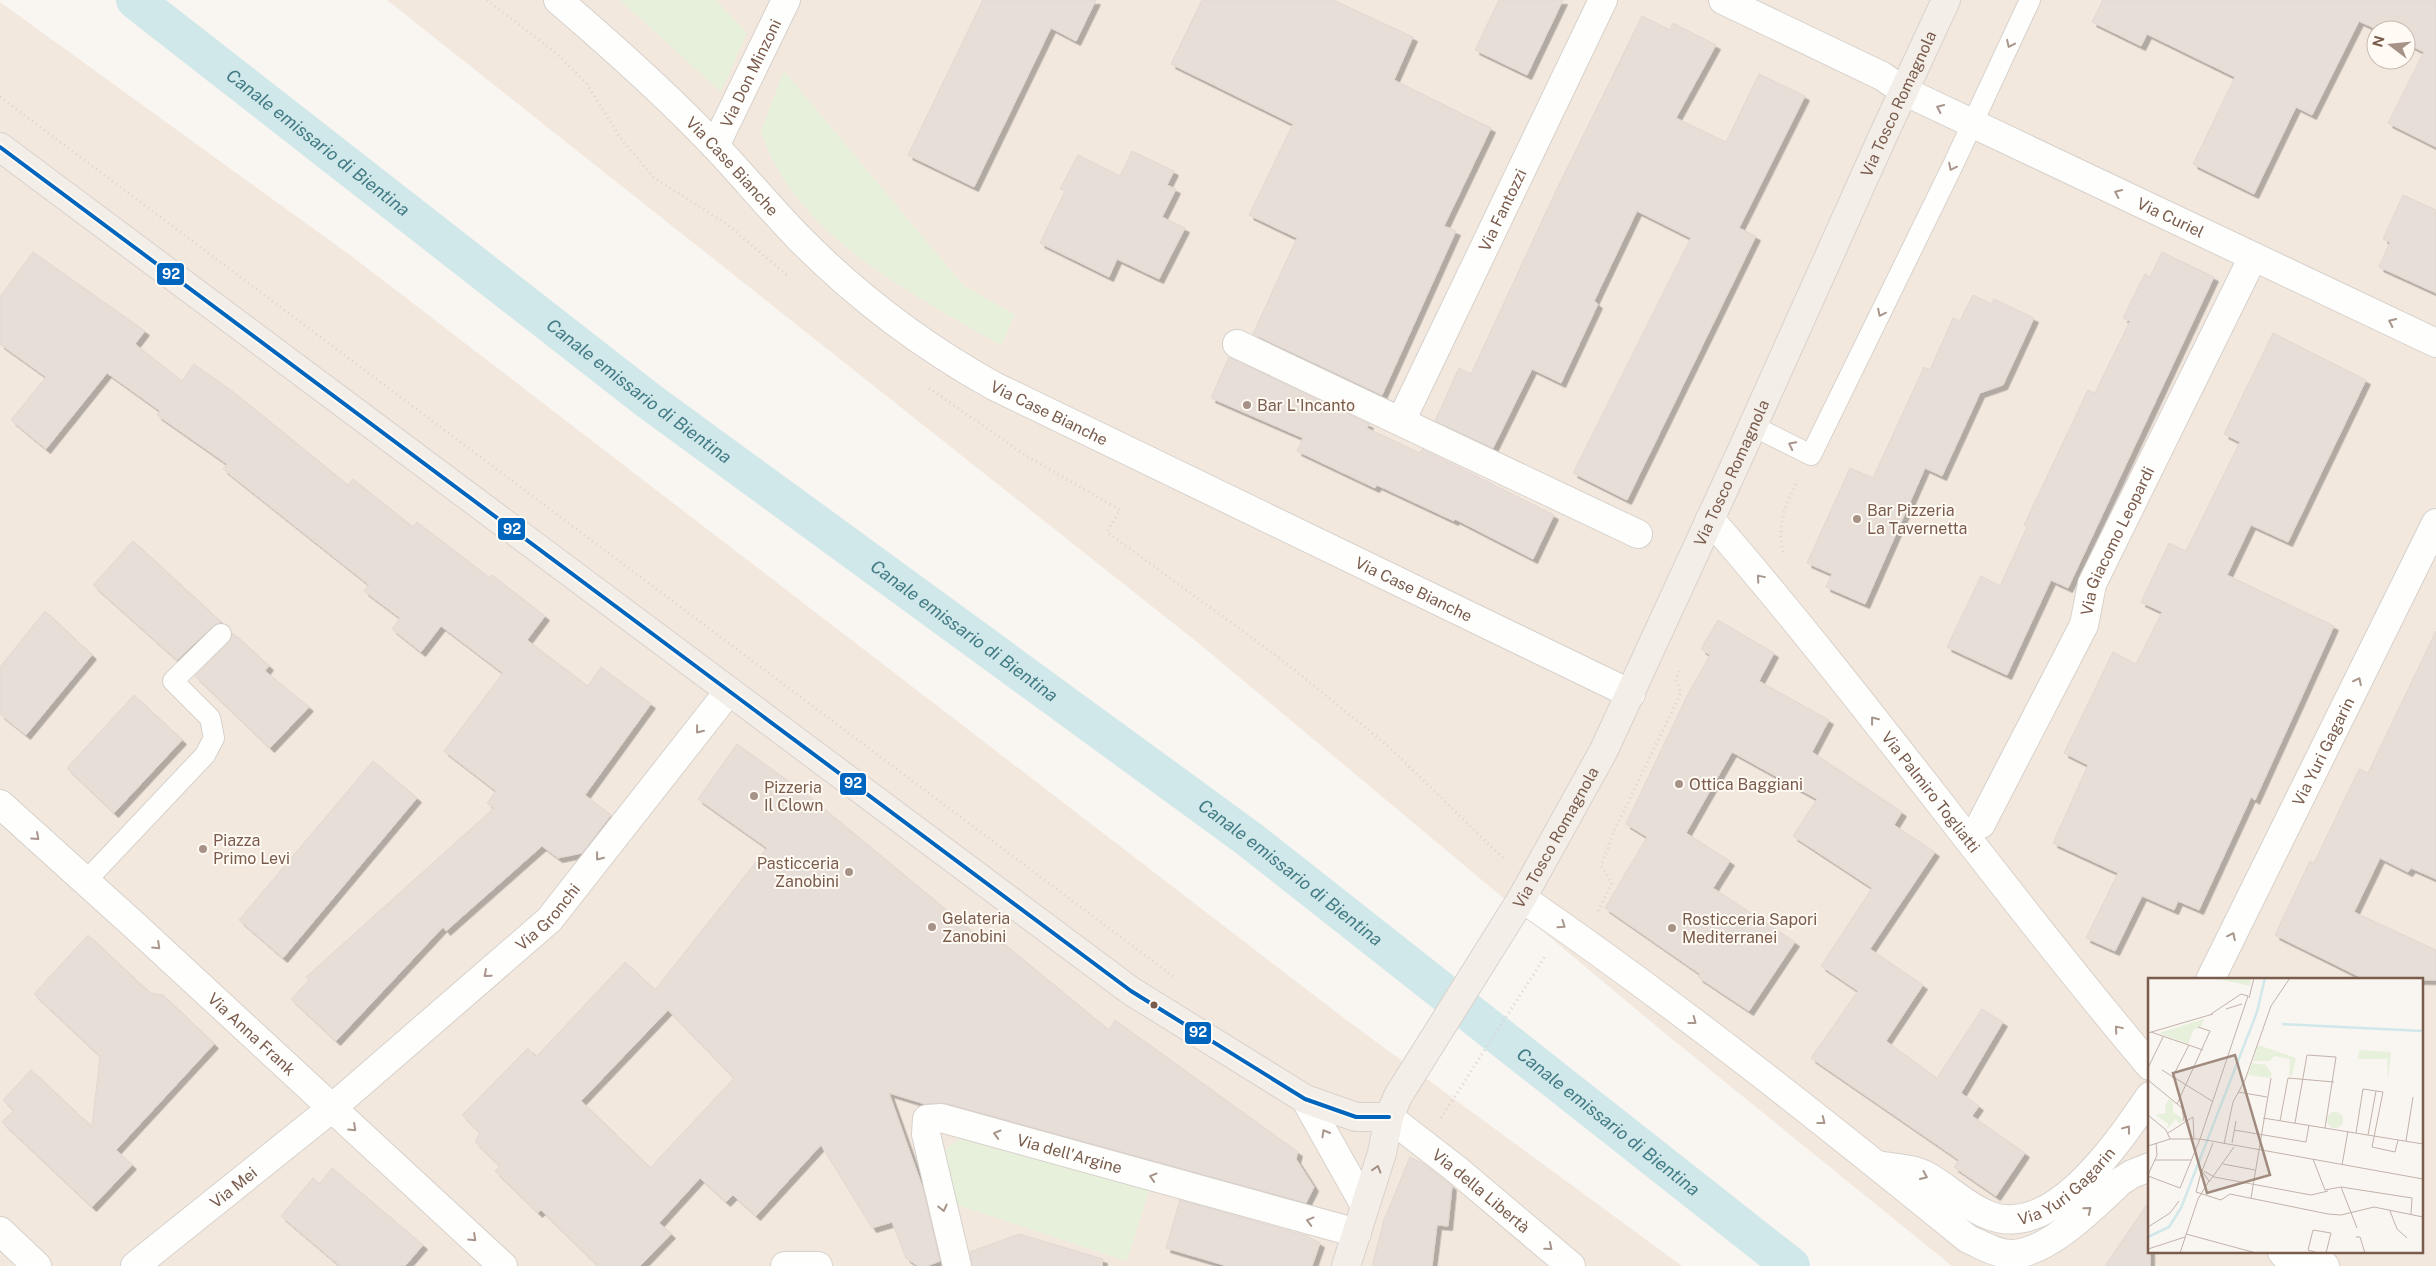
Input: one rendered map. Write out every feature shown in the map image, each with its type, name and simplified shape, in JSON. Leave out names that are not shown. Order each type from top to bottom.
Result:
[{"type":"main road","name":"Via Tosco Romagnola","points":[[1393,1107],[1522,898],[1604,750],[1946,0]]},
{"type":"main road","points":[[0,148],[1131,991],[1305,1099],[1356,1117],[1393,1107],[1382,1152],[1346,1266]]},
{"type":"street","name":"Via Case Bianche","points":[[558,0],[618,52],[715,146],[799,238],[870,302],[962,368],[1011,394],[1184,476],[1631,694]]},
{"type":"street","name":"Via Don Minzoni","points":[[715,146],[786,0]]},
{"type":"street","name":"Via Fantozzi","points":[[1401,422],[1603,0]]},
{"type":"street","name":"Via Curiel","points":[[1723,0],[1882,76],[1904,91],[2436,343]]},
{"type":"street","name":"Via Giacomo Leopardi","points":[[1981,824],[2084,625],[2092,584],[2252,257]]},
{"type":"street","points":[[1237,344],[1638,534]]},
{"type":"street","name":"Via Palmiro Togliatti","points":[[1710,519],[1791,615],[2084,988],[2148,1064]]},
{"type":"street","name":"Via Yuri Gagarin","points":[[2211,978],[2436,523]]},
{"type":"street","name":"Via Gronchi","points":[[332,1108],[549,920],[729,691]]},
{"type":"street","name":"Via Anna Frank","points":[[0,804],[503,1266]]},
{"type":"street","points":[[1522,898],[1612,960],[1774,1083],[1968,1240],[1995,1266]]},
{"type":"street","points":[[1305,1099],[1365,1206]]},
{"type":"street","name":"Via Yuri Gagarin","points":[[1877,1165],[1924,1174],[1988,1215],[2001,1219],[2022,1217],[2046,1210],[2070,1193],[2118,1141],[2148,1099]]},
{"type":"street","name":"Via della Libertà","points":[[1393,1107],[1425,1144],[1571,1266]]},
{"type":"street","name":"Via Mei","points":[[135,1266],[332,1108]]},
{"type":"street","name":"Via dell'Argine","points":[[957,1266],[926,1134],[927,1119],[941,1118],[1357,1233]]},
{"type":"street","points":[[1968,1240],[1995,1251],[2012,1254],[2033,1249],[2050,1240],[2121,1180],[2148,1168]]},
{"type":"street","points":[[0,1232],[37,1266]]},
{"type":"street","points":[[2284,1254],[2294,1266]]},
{"type":"street","points":[[2315,1254],[2324,1266]]},
{"type":"street","points":[[785,1266],[818,1266]]},
{"type":"lane","points":[[1753,426],[1811,455],[1973,123],[2030,0]]},
{"type":"lane","points":[[85,882],[205,755],[214,738],[210,718],[173,681],[221,634]]},
{"type":"path","points":[[0,97],[1176,978]]},
{"type":"path","points":[[1120,510],[1108,532],[1282,660],[1387,745],[1506,860]]},
{"type":"path","points":[[1596,916],[1612,882],[1601,866],[1614,831],[1681,693],[1676,680],[1682,662]]},
{"type":"path","points":[[1425,1144],[1548,952]]},
{"type":"shaded area","points":[[387,0],[2436,0],[2436,1266],[1952,1266],[1661,1030],[1202,646]]},
{"type":"shaded area","points":[[0,2],[354,258],[1345,1019],[1682,1266],[0,1266]]},
{"type":"green space","points":[[620,0],[715,0],[747,33],[721,92]]},
{"type":"green space","points":[[784,71],[963,285],[1015,315],[1001,345],[931,305],[860,258],[828,231],[800,201],[777,168],[761,131]]},
{"type":"green space","points":[[959,1139],[1149,1190],[1127,1261],[957,1205],[942,1152]]},
{"type":"building","points":[[983,0],[1096,0],[1076,41],[1051,28],[974,187],[908,155]]},
{"type":"building","points":[[1202,0],[1333,0],[1413,37],[1394,80],[1491,128],[1444,226],[1456,231],[1382,395],[1253,334],[1297,238],[1249,215],[1293,124],[1171,64]]},
{"type":"building","points":[[1499,0],[1563,0],[1527,75],[1475,50]]},
{"type":"building","points":[[2103,0],[2436,0],[2436,147],[2388,123],[2424,52],[2416,48],[2416,20],[2366,20],[2366,24],[2359,21],[2312,115],[2296,107],[2254,194],[2193,164],[2235,77],[2147,34],[2141,46],[2092,22]]},
{"type":"building","points":[[1642,16],[1670,30],[1673,23],[1716,45],[1676,118],[1726,142],[1759,74],[1805,96],[1739,228],[1756,236],[1627,500],[1573,473],[1691,238],[1637,211],[1594,301],[1598,304],[1561,383],[1532,369],[1493,448],[1435,421],[1459,368],[1471,374],[1555,193]]},
{"type":"building","points":[[1132,151],[1174,171],[1167,185],[1176,189],[1162,217],[1185,228],[1159,279],[1117,259],[1109,277],[1040,243],[1065,191],[1060,189],[1078,155],[1120,176]]},
{"type":"building","points":[[2403,195],[2436,210],[2436,293],[2379,267],[2390,242],[2383,239]]},
{"type":"building","points":[[33,252],[145,331],[135,344],[182,381],[194,364],[236,394],[348,485],[353,479],[413,527],[417,522],[490,578],[492,575],[545,616],[527,640],[588,686],[601,667],[651,704],[585,795],[611,815],[582,853],[558,858],[542,846],[446,931],[443,927],[336,1041],[291,999],[309,980],[306,977],[494,808],[487,803],[496,791],[444,751],[503,673],[441,626],[421,652],[392,629],[400,618],[364,591],[369,585],[223,469],[227,464],[157,415],[160,411],[107,373],[46,449],[11,420],[46,377],[0,344],[0,297]]},
{"type":"building","points":[[2162,252],[2214,277],[2068,588],[2051,580],[2007,675],[1947,647],[1981,576],[2000,586],[2027,527],[2024,525],[2088,390],[2095,393],[2130,321],[2123,318],[2145,274],[2150,277]]},
{"type":"building","points":[[1973,295],[1992,304],[1994,299],[2034,318],[2003,385],[1980,393],[1942,476],[1925,468],[1865,604],[1826,587],[1832,574],[1807,563],[1850,468],[1873,478],[1924,367],[1930,370],[1953,318],[1960,321]]},
{"type":"building","points":[[2273,333],[2366,380],[2288,542],[2251,525],[2227,575],[2334,626],[2255,800],[2251,797],[2199,910],[2178,901],[2174,910],[2142,896],[2115,951],[2086,938],[2118,873],[2053,843],[2088,765],[2064,753],[2113,652],[2136,664],[2162,612],[2141,602],[2169,543],[2186,551],[2240,442],[2224,434]]},
{"type":"building","points":[[1229,357],[1369,424],[1367,428],[1420,453],[1422,449],[1554,515],[1533,559],[1455,519],[1454,521],[1377,485],[1375,488],[1297,451],[1303,438],[1211,398]]},
{"type":"building","points":[[133,541],[221,622],[213,626],[177,660],[93,585]]},
{"type":"building","points":[[45,611],[92,655],[26,735],[0,714],[0,667]]},
{"type":"building","points":[[1718,620],[1774,653],[1759,681],[1829,720],[1812,752],[1902,812],[1894,825],[1935,852],[1870,949],[1923,985],[1886,1041],[1937,1078],[1982,1009],[2003,1022],[1961,1093],[1979,1106],[1972,1116],[2025,1153],[1996,1196],[1954,1167],[1959,1160],[1811,1058],[1858,991],[1821,966],[1872,888],[1793,836],[1817,799],[1732,752],[1686,833],[1730,861],[1713,888],[1795,942],[1749,1011],[1698,977],[1700,974],[1605,908],[1647,837],[1626,824],[1688,694],[1710,655],[1701,649]]},
{"type":"building","points":[[2436,631],[2436,879],[2411,868],[2408,872],[2380,858],[2354,912],[2436,950],[2436,980],[2424,980],[2424,978],[2362,978],[2275,935],[2310,861],[2314,863],[2359,769],[2368,773]]},
{"type":"building","points":[[233,633],[269,666],[265,671],[309,707],[270,748],[195,676],[229,642]]},
{"type":"building","points":[[134,695],[182,740],[114,813],[67,768]]},
{"type":"building","points":[[737,744],[805,793],[983,940],[992,934],[1109,1030],[1115,1020],[1298,1152],[1296,1159],[1314,1187],[1306,1203],[945,1103],[925,1104],[889,1093],[923,1189],[940,1261],[927,1266],[918,1266],[906,1258],[892,1222],[872,1228],[821,1145],[756,1216],[733,1195],[726,1202],[700,1178],[659,1223],[671,1234],[640,1266],[598,1266],[541,1210],[538,1213],[495,1171],[500,1166],[475,1142],[480,1133],[462,1115],[528,1048],[536,1057],[625,962],[655,990],[767,848],[698,799]],"holes":[[[668,1010],[734,1078],[650,1168],[581,1101]]]},
{"type":"building","points":[[373,761],[417,798],[283,958],[239,920]]},
{"type":"building","points":[[88,935],[150,993],[163,995],[214,1044],[116,1150],[132,1165],[92,1207],[2,1122],[14,1110],[3,1100],[31,1070],[92,1127],[100,1056],[34,994]]},
{"type":"building","points":[[1410,1157],[1424,1164],[1452,1186],[1448,1226],[1437,1225],[1432,1266],[1372,1266],[1384,1220]]},
{"type":"building","points":[[332,1168],[423,1245],[405,1266],[340,1266],[281,1216],[313,1178],[319,1184]]},
{"type":"building","points":[[1180,1200],[1307,1236],[1320,1243],[1312,1266],[1227,1266],[1166,1248]]},
{"type":"building","points":[[2148,1203],[2148,1254],[2150,1254],[2150,1266],[2105,1266]]},
{"type":"building","points":[[1019,1234],[1103,1259],[1102,1266],[972,1266],[970,1252]]},
{"type":"waterway","name":"Canale emissario di Bientina","points":[[135,0],[649,401],[1249,839],[1791,1266]]},
{"type":"transit line","name":"92","points":[[0,147],[1131,991],[1305,1099],[1356,1117],[1389,1117]]},
{"type":"place","name":"Bar L'Incanto","points":[[1247,405]]},
{"type":"place","name":"Bar Pizzeria La Tavernetta","points":[[1857,519]]},
{"type":"place","name":"Ottica Baggiani","points":[[1679,784]]},
{"type":"place","name":"Pizzeria Il Clown","points":[[754,796]]},
{"type":"place","name":"Piazza Primo Levi","points":[[203,849]]},
{"type":"place","name":"Pasticceria Zanobini","points":[[849,872]]},
{"type":"place","name":"Gelateria Zanobini","points":[[932,927]]},
{"type":"place","name":"Rosticceria Sapori Mediterranei","points":[[1672,928]]}]
